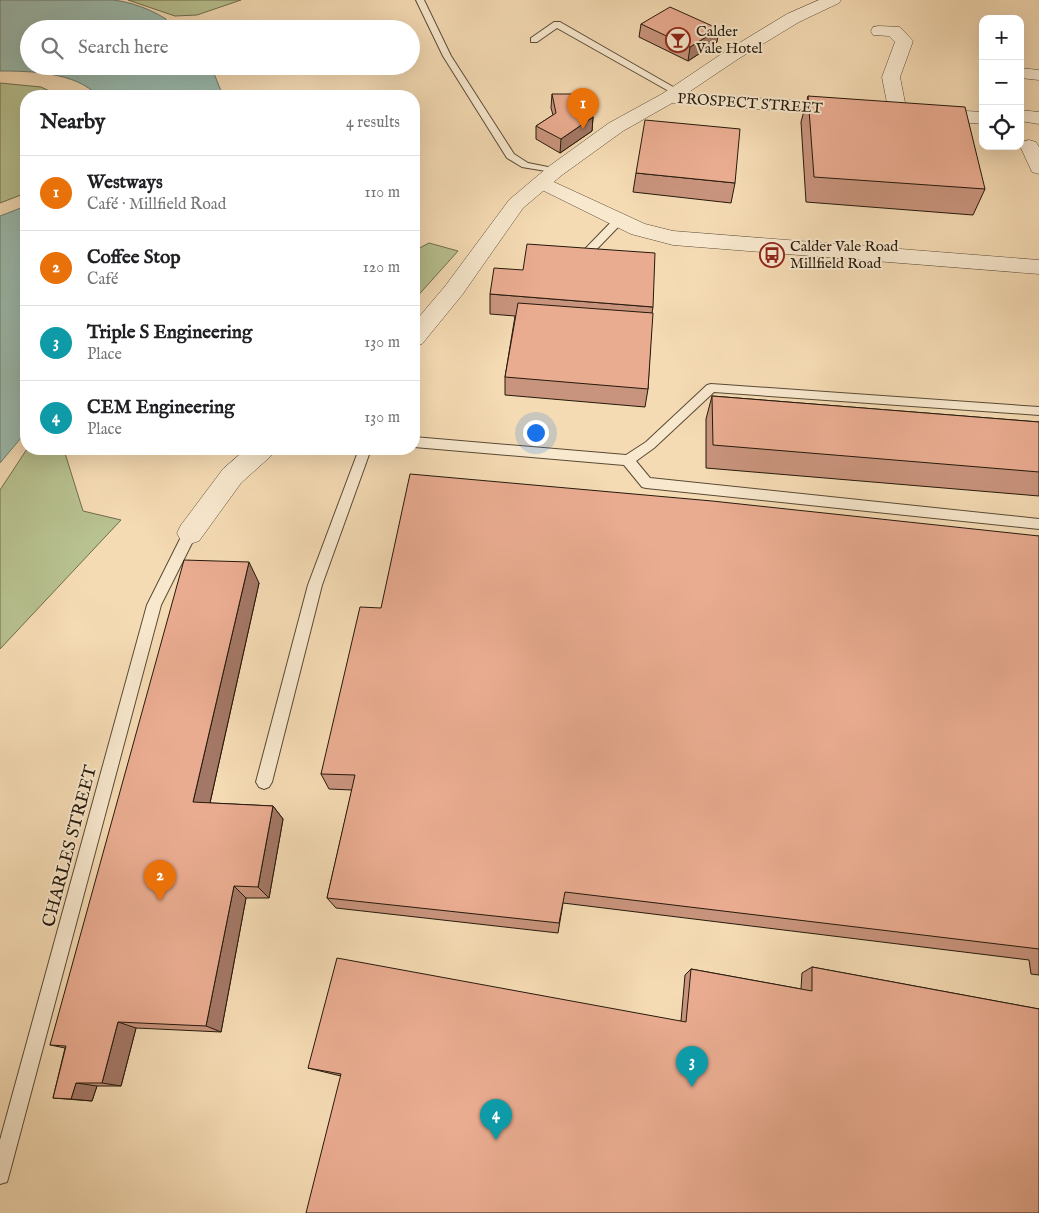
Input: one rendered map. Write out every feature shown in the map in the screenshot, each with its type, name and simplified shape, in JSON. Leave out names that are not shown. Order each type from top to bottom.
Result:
[{"type":"street","points":[[420,331],[448,297],[516,204],[549,177],[616,126],[672,95],[732,55],[793,18],[833,0]]},
{"type":"street","points":[[879,31],[894,31],[904,41],[891,77],[898,113]]},
{"type":"street","points":[[1024,73],[1039,75]]},
{"type":"street","name":"PROSPECT STREET","points":[[672,95],[860,110]]},
{"type":"street","points":[[879,112],[979,118]]},
{"type":"street","points":[[1024,115],[1039,118]]},
{"type":"street","points":[[1029,146],[1039,168]]},
{"type":"street","points":[[549,177],[619,220],[638,229],[673,238],[1039,267]]},
{"type":"street","points":[[190,534],[232,476],[255,455]]},
{"type":"lane","points":[[420,0],[447,56],[510,156],[549,177]]},
{"type":"lane","points":[[534,40],[557,24],[672,95]]},
{"type":"lane","points":[[603,257],[581,254],[619,220]]},
{"type":"lane","points":[[420,443],[628,460],[650,445],[711,388],[1039,411]]},
{"type":"lane","points":[[264,782],[315,585],[364,455]]},
{"type":"lane","points":[[628,460],[646,483],[1039,524]]},
{"type":"lane","name":"CHARLES STREET","points":[[0,1175],[154,605],[190,534]]},
{"type":"green space","points":[[128,0],[241,0],[197,15],[175,16]]},
{"type":"green space","points":[[0,83],[41,87],[47,90],[20,90],[20,195],[0,203]]},
{"type":"green space","points":[[429,243],[458,251],[420,293],[420,248]]},
{"type":"green space","points":[[23,455],[66,455],[83,511],[121,520],[0,649],[0,490]]},
{"type":"shaded area","points":[[0,0],[113,0],[127,2],[147,9],[166,19],[20,20],[20,72],[0,71]]},
{"type":"shaded area","points":[[55,75],[215,75],[221,90],[91,90],[78,82]]},
{"type":"shaded area","points":[[20,208],[20,439],[0,463],[0,216]]},
{"type":"building","points":[[670,7],[719,29],[690,47],[641,24]]},
{"type":"building","points":[[552,94],[586,94],[593,117],[561,139],[536,126],[556,113]]},
{"type":"building","points":[[808,96],[965,107],[985,189],[814,177]]},
{"type":"building","points":[[645,120],[740,129],[735,183],[636,173]]},
{"type":"building","points":[[527,244],[655,253],[653,307],[490,294],[494,268],[523,270]]},
{"type":"building","points":[[518,303],[653,313],[648,389],[505,377]]},
{"type":"building","points":[[712,396],[1039,422],[1039,472],[713,445]]},
{"type":"building","points":[[410,474],[712,501],[1039,536],[1039,949],[565,892],[559,923],[327,898],[355,775],[321,774],[360,607],[381,608]]},
{"type":"building","points":[[184,560],[249,562],[193,802],[273,806],[258,887],[234,886],[206,1026],[118,1022],[102,1083],[76,1083],[71,1099],[53,1098],[66,1046],[50,1045]]},
{"type":"building","points":[[337,958],[686,1022],[691,969],[812,991],[812,967],[1039,1009],[1039,1213],[306,1213],[341,1074],[308,1068]]},
{"type":"place","name":"Calder Vale Hotel","points":[[678,40]]},
{"type":"place","name":"Westways","points":[[583,129]]},
{"type":"place","name":"Calder Vale Road Millfield Road","points":[[772,255]]},
{"type":"place","name":"Coffee Stop","points":[[160,901]]},
{"type":"place","name":"Triple S Engineering","points":[[692,1087]]},
{"type":"place","name":"CEM Engineering","points":[[496,1140]]}]
